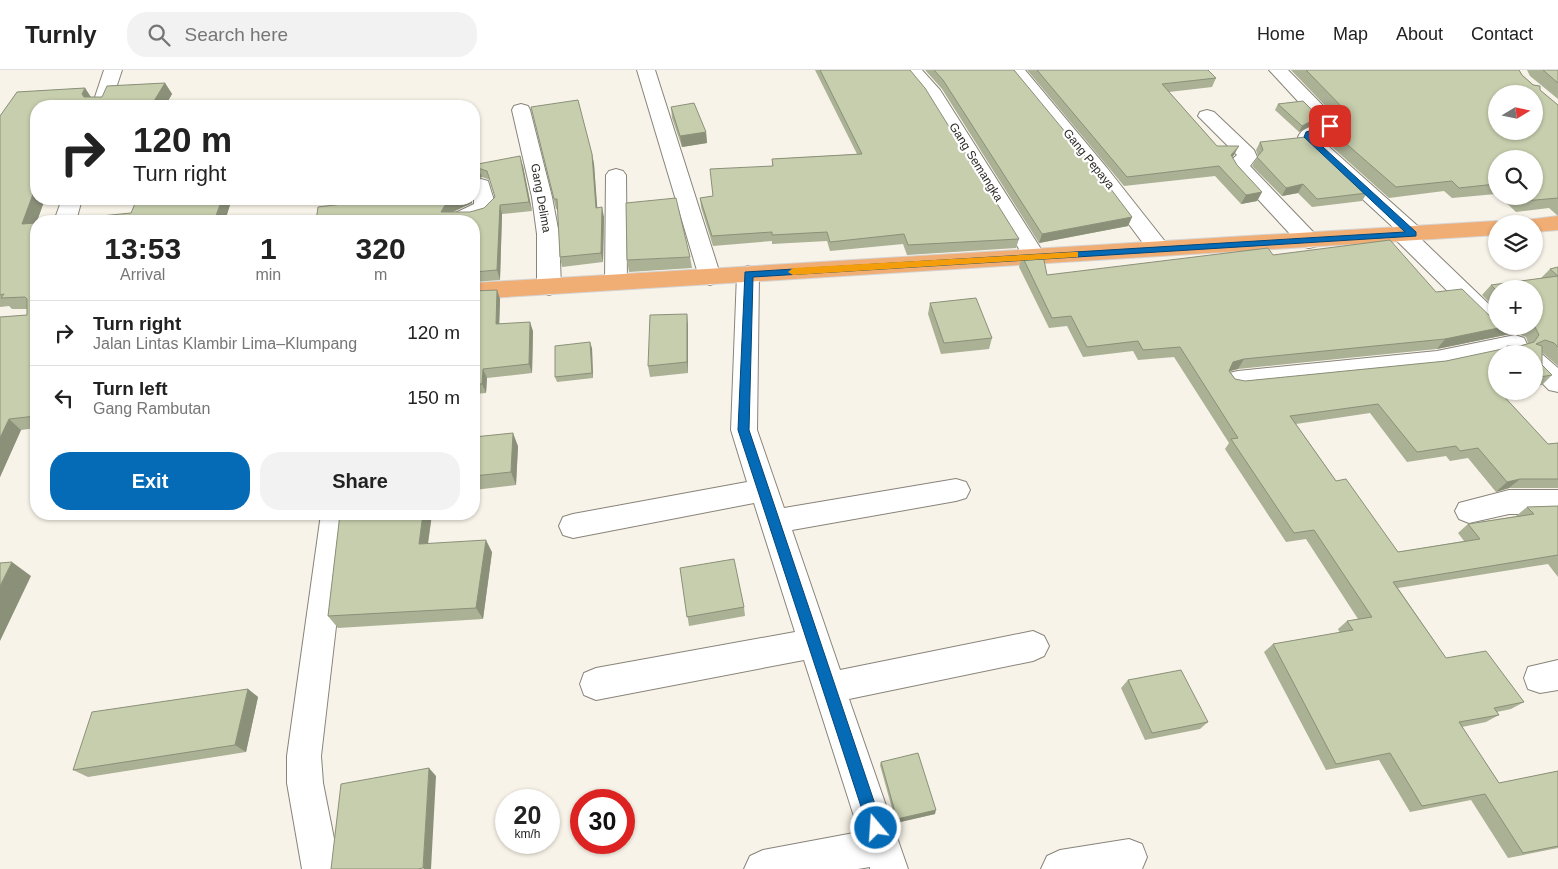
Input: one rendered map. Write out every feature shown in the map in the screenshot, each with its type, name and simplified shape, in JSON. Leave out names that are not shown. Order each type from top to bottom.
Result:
[{"type":"main road","points":[[1543,224],[1558,223]]},
{"type":"main road","points":[[480,291],[1488,229]]},
{"type":"street","points":[[103,100],[112,70]]},
{"type":"street","points":[[646,70],[710,277]]},
{"type":"street","name":"Gang Semangka","points":[[913,70],[933,94],[1035,257]]},
{"type":"street","name":"Gang Pepaya","points":[[1016,70],[1100,172],[1159,249]]},
{"type":"street","points":[[1278,70],[1329,123],[1330,126],[1309,134],[1308,137],[1311,141],[1408,234],[1488,317]]},
{"type":"street","name":"Gang Delima","points":[[521,110],[542,197],[548,234],[550,287]]},
{"type":"street","points":[[1207,116],[1247,154],[1247,157],[1238,163],[1241,169],[1309,241]]},
{"type":"street","points":[[616,175],[616,282]]},
{"type":"street","points":[[470,215],[485,207],[481,184]]},
{"type":"street","points":[[748,274],[744,430],[885,858],[763,869]]},
{"type":"street","points":[[1506,335],[1517,345]]},
{"type":"street","points":[[1238,380],[1488,353]]},
{"type":"street","points":[[1543,369],[1558,383]]},
{"type":"street","points":[[573,526],[765,490]]},
{"type":"street","points":[[775,521],[956,490]]},
{"type":"street","points":[[1470,511],[1509,502],[1558,502]]},
{"type":"street","points":[[321,869],[305,783],[304,756],[334,520]]},
{"type":"street","points":[[596,684],[815,643]]},
{"type":"street","points":[[830,688],[1033,646]]},
{"type":"street","points":[[1060,869],[1129,857]]},
{"type":"building","points":[[820,70],[910,70],[925,88],[1019,239],[908,245],[904,234],[830,242],[827,232],[772,235],[772,232],[712,236],[700,198],[713,196],[710,169],[773,166],[772,159],[862,154]]},
{"type":"building","points":[[934,70],[1014,70],[1095,168],[1132,217],[1042,234],[943,80]]},
{"type":"building","points":[[1037,70],[1208,70],[1216,78],[1162,84],[1217,146],[1239,146],[1231,155],[1237,165],[1262,192],[1246,195],[1219,166],[1127,177]]},
{"type":"building","points":[[1306,70],[1519,70],[1533,85],[1488,85],[1488,140],[1543,140],[1543,92],[1558,105],[1558,198],[1543,199],[1543,150],[1488,150],[1488,185],[1459,188],[1452,181],[1396,187],[1327,127],[1344,121],[1347,115],[1343,108]]},
{"type":"building","points":[[1543,70],[1558,70],[1558,83]]},
{"type":"building","points":[[165,83],[155,100],[30,100],[30,202],[22,224],[30,223],[30,417],[9,419],[0,438],[0,317],[27,315],[27,299],[25,297],[1,298],[4,294],[0,295],[0,116],[17,92],[85,88],[82,94],[84,97],[102,97],[107,86]]},
{"type":"building","points":[[578,100],[592,154],[596,208],[602,207],[601,253],[560,257],[557,199],[554,199],[531,107]]},
{"type":"building","points":[[1303,101],[1319,117],[1302,126],[1278,104]]},
{"type":"building","points":[[694,103],[706,132],[680,136],[671,107]]},
{"type":"building","points":[[1306,137],[1367,193],[1317,199],[1303,184],[1286,188],[1257,157],[1263,150],[1260,142]]},
{"type":"building","points":[[520,156],[529,202],[500,205],[497,270],[480,271],[480,215],[317,215],[318,207],[334,205],[445,205],[441,212],[470,212],[484,208],[495,197],[487,171],[480,169],[480,164]]},
{"type":"building","points":[[676,198],[690,257],[627,260],[626,203]]},
{"type":"building","points":[[134,205],[220,205],[216,215],[111,215],[131,213]]},
{"type":"building","points":[[1390,240],[1436,292],[1462,289],[1488,314],[1488,330],[1445,339],[1244,359],[1233,362],[1229,371],[1235,379],[1245,381],[1446,361],[1488,352],[1488,400],[1507,400],[1548,444],[1558,443],[1558,479],[1520,479],[1507,482],[1478,448],[1460,451],[1456,446],[1417,452],[1378,404],[1290,416],[1336,481],[1346,479],[1398,552],[1480,539],[1468,524],[1534,514],[1527,507],[1558,506],[1558,555],[1393,582],[1446,658],[1486,651],[1524,702],[1494,708],[1499,715],[1459,722],[1499,783],[1558,771],[1558,846],[1523,853],[1485,794],[1422,806],[1390,753],[1336,764],[1273,644],[1353,630],[1347,621],[1372,617],[1314,530],[1294,533],[1231,439],[1238,438],[1180,347],[1143,350],[1138,341],[1087,347],[1071,316],[1052,318],[1022,256],[1043,255],[1047,275],[1268,248],[1273,255]]},
{"type":"building","points":[[1558,267],[1558,276],[1550,269]]},
{"type":"building","points":[[1558,276],[1558,347],[1554,343],[1545,340],[1536,344],[1539,345],[1524,345],[1534,342],[1539,335],[1543,335],[1543,280],[1528,280]]},
{"type":"building","points":[[497,290],[496,324],[530,322],[529,364],[483,369],[482,384],[480,384],[480,291]]},
{"type":"building","points":[[976,298],[992,338],[944,343],[930,303]]},
{"type":"building","points":[[687,314],[687,362],[648,366],[650,315]]},
{"type":"building","points":[[590,342],[592,373],[555,377],[555,346]]},
{"type":"building","points":[[1543,366],[1552,375],[1543,376]]},
{"type":"building","points":[[513,433],[511,472],[480,475],[480,436]]},
{"type":"building","points":[[339,520],[422,520],[419,544],[486,540],[476,608],[328,616]]},
{"type":"building","points":[[734,559],[744,607],[687,617],[680,568]]},
{"type":"building","points":[[12,562],[0,586],[0,563]]},
{"type":"building","points":[[1181,670],[1208,722],[1152,733],[1128,680]]},
{"type":"building","points":[[248,689],[235,745],[73,770],[92,712]]},
{"type":"building","points":[[918,753],[936,810],[897,819],[881,762]]},
{"type":"building","points":[[429,768],[423,868],[331,869],[341,784]]},
{"type":"slow traffic","points":[[793,272],[1074,254]]},
{"type":"route","points":[[876,828],[744,430],[748,274],[1412,234],[1308,137],[1309,134],[1330,126]]}]
